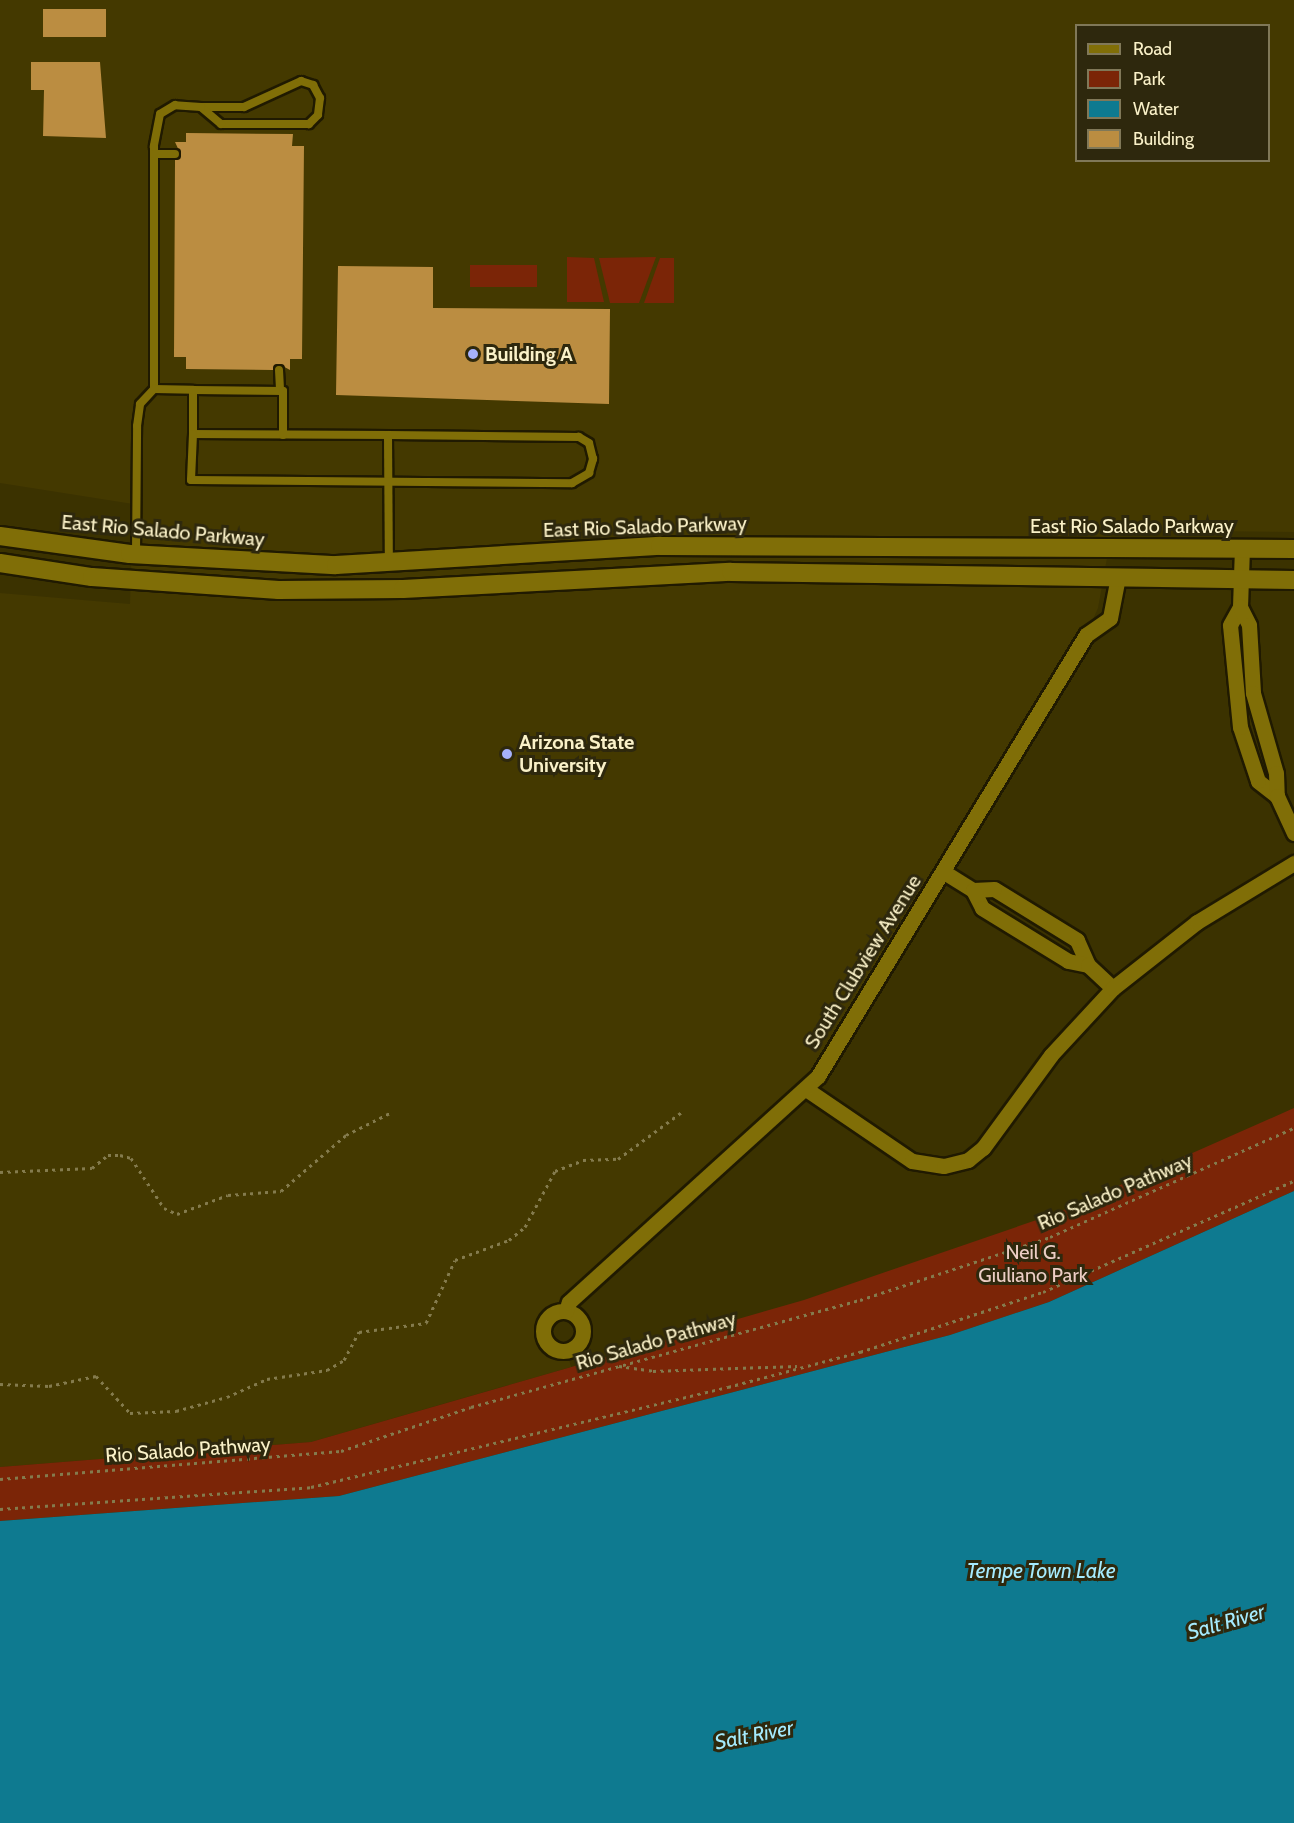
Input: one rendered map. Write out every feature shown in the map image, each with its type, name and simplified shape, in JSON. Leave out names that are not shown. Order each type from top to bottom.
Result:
[{"type":"main road","name":"East Rio Salado Parkway","points":[[0,536],[136,554],[389,564],[660,546],[1294,549]]},
{"type":"main road","points":[[0,563],[92,577],[279,590],[434,588],[662,573],[1294,580]]},
{"type":"street","points":[[1242,548],[1239,607],[1249,625],[1253,693],[1276,773],[1277,796],[1294,833]]},
{"type":"street","name":"South Clubview Avenue","points":[[566,1311],[568,1302],[806,1089],[944,872],[1086,635],[1110,618],[1118,577]]},
{"type":"street","points":[[806,1089],[912,1161],[934,1166],[962,1162],[983,1148],[1051,1055],[1113,988],[1197,922],[1294,863]]},
{"type":"street","points":[[944,872],[973,890],[982,908],[1068,961],[1089,965]]},
{"type":"street","points":[[973,890],[994,889],[1077,940],[1089,965],[1113,988]]},
{"type":"lane","points":[[136,554],[137,426],[140,404],[154,389],[154,154],[160,114],[175,105],[244,107],[301,81],[313,85],[320,98],[318,115],[309,124],[262,128],[221,124],[201,107]]},
{"type":"lane","points":[[154,154],[175,154]]},
{"type":"lane","points":[[279,370],[283,435]]},
{"type":"lane","points":[[154,389],[280,391]]},
{"type":"lane","points":[[193,390],[191,480],[572,483],[589,473],[593,459],[589,443],[579,436],[193,435]]},
{"type":"lane","points":[[388,435],[389,564]]},
{"type":"path","points":[[0,1384],[49,1386],[96,1376],[130,1413],[176,1411],[227,1397],[267,1379],[327,1370],[344,1360],[359,1332],[426,1323],[455,1260],[509,1240],[525,1227],[555,1171],[583,1160],[618,1159],[683,1111]]},
{"type":"path","points":[[0,1172],[92,1168],[108,1155],[120,1155],[131,1158],[164,1208],[177,1214],[228,1195],[281,1191],[346,1135],[392,1112]]},
{"type":"path","name":"Rio Salado Pathway","points":[[0,1479],[341,1451],[471,1407],[860,1300],[1050,1237],[1294,1128]]},
{"type":"path","points":[[0,1509],[311,1487],[860,1352],[1043,1292],[1294,1181]]},
{"type":"path","points":[[619,1366],[653,1371],[798,1366]]},
{"type":"shaded area","name":"Arizona State University","points":[[0,0],[1294,0],[1294,532],[1112,530],[1098,608],[1086,635],[818,1076],[566,1311],[547,1319],[544,1340],[554,1350],[567,1352],[571,1367],[311,1442],[0,1467],[0,593],[130,604],[133,504],[0,483]]},
{"type":"green space","points":[[567,257],[594,258],[604,302],[567,302]]},
{"type":"green space","points":[[656,257],[639,303],[610,303],[599,258]]},
{"type":"green space","points":[[660,258],[674,258],[674,303],[644,303]]},
{"type":"green space","points":[[470,265],[537,265],[537,287],[470,287]]},
{"type":"green space","name":"Neil G. Giuliano Park","points":[[1294,1108],[1294,1191],[1049,1302],[950,1335],[339,1496],[0,1521],[0,1467],[311,1442],[804,1300],[1057,1213]]},
{"type":"water","name":"Tempe Town Lake","points":[[1294,1191],[1294,1823],[0,1823],[0,1521],[339,1496],[950,1335],[1049,1302]]},
{"type":"building","points":[[43,9],[106,9],[106,37],[43,37]]},
{"type":"building","points":[[31,62],[100,62],[106,138],[43,136],[44,90],[31,90]]},
{"type":"building","points":[[186,133],[293,134],[292,146],[304,146],[302,359],[290,359],[290,370],[279,364],[273,370],[186,369],[186,357],[174,357],[175,160],[181,155],[175,142],[186,142]]},
{"type":"building","name":"Building A","points":[[338,266],[433,267],[433,308],[610,309],[609,404],[336,395]]},
{"type":"place","name":"Building A","points":[[473,354]]},
{"type":"place","name":"Arizona State University","points":[[507,754]]},
{"type":"water label","name":"Salt River","points":[[1226,1622]]},
{"type":"water label","name":"Salt River","points":[[754,1735]]}]
